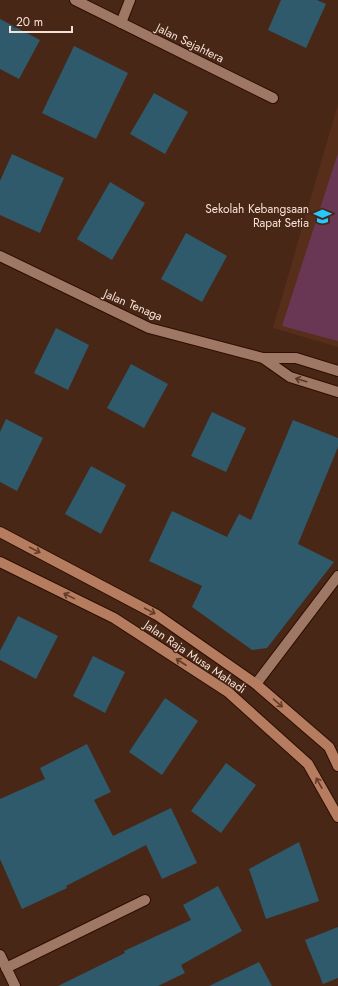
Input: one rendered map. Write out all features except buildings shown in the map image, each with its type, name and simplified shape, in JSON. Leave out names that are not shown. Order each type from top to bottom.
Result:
[{"type":"main road","name":"Jalan Raja Musa Mahadi","points":[[0,532],[157,615],[256,684],[329,747],[338,766]]},
{"type":"main road","name":"Jalan Raja Musa Mahadi","points":[[0,562],[114,618],[228,692],[308,764],[338,817]]},
{"type":"street","name":"Jalan Sejahtera","points":[[75,0],[273,98]]},
{"type":"street","points":[[121,23],[130,0]]},
{"type":"street","name":"Jalan Tenaga","points":[[0,256],[149,328],[263,358],[296,358],[338,371]]},
{"type":"street","name":"Jalan Tenaga","points":[[263,358],[290,377],[337,388]]},
{"type":"street","points":[[256,684],[338,576]]},
{"type":"street","points":[[6,968],[145,900]]},
{"type":"street","points":[[0,955],[15,986]]},
{"type":"shaded area","name":"Sekolah Kebangsaan Rapat Setia","points":[[338,104],[338,347],[273,328]]},
{"type":"shaded area","name":"Sekolah Kebangsaan Rapat Setia","points":[[338,153],[338,341],[282,326]]},
{"type":"place","name":"Sekolah Kebangsaan Rapat Setia","points":[[322,216]]}]
